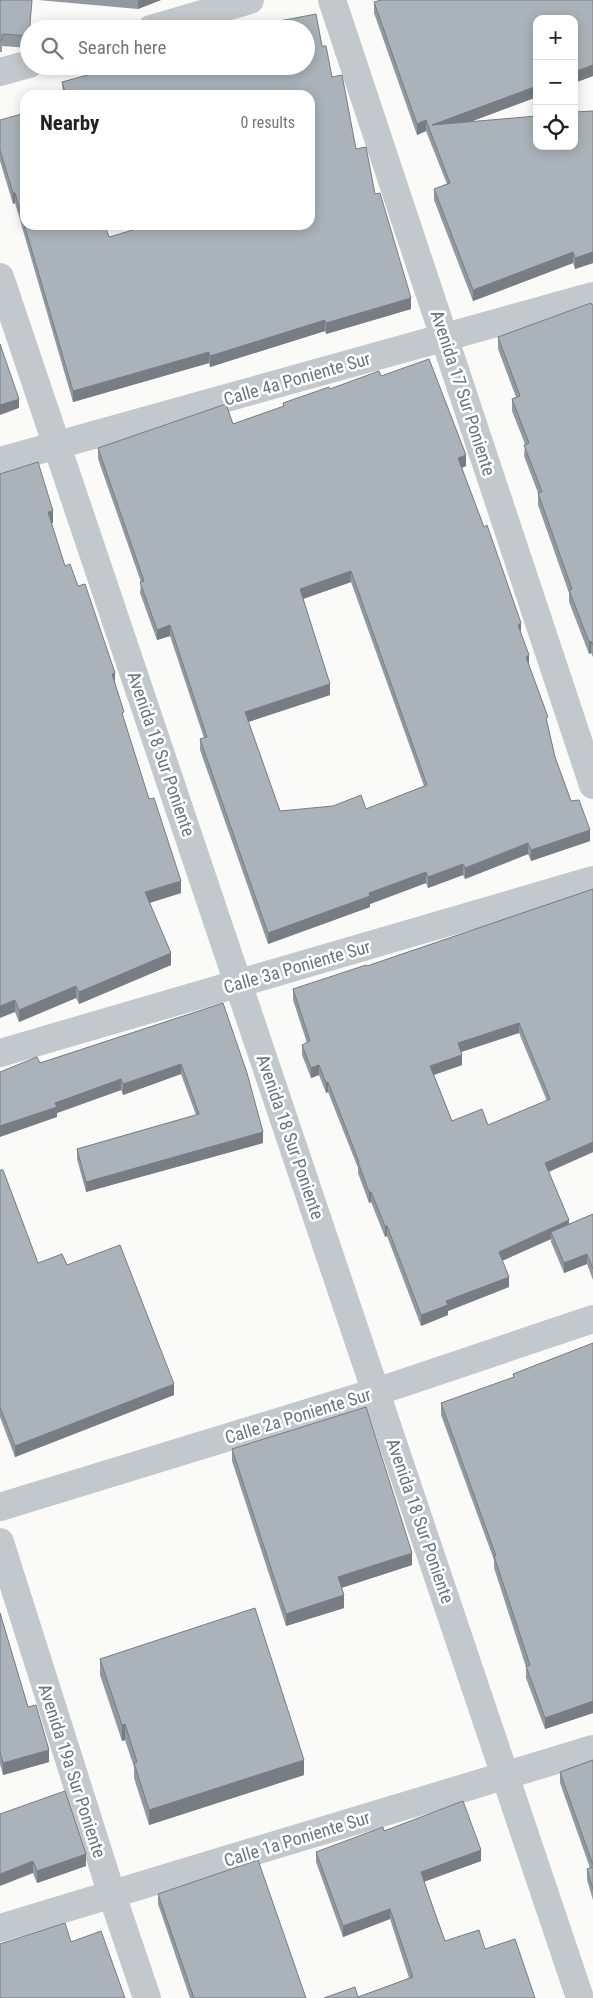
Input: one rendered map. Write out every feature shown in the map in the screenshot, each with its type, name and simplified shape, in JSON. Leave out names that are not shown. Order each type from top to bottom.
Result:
[{"type":"street","points":[[181,20],[250,0]]},
{"type":"street","name":"Avenida 17 Sur Poniente","points":[[332,0],[593,785]]},
{"type":"street","points":[[0,72],[20,66]]},
{"type":"street","name":"Avenida 18 Sur Poniente","points":[[0,277],[580,1998]]},
{"type":"street","name":"Calle 4a Poniente Sur","points":[[0,461],[593,296]]},
{"type":"street","name":"Calle 3a Poniente Sur","points":[[0,1053],[593,880]]},
{"type":"street","name":"Calle 2a Poniente Sur","points":[[0,1506],[376,1392],[593,1319]]},
{"type":"street","name":"Avenida 19a Sur Poniente","points":[[0,1542],[112,1895],[147,1998]]},
{"type":"street","name":"Calle 1a Poniente Sur","points":[[0,1928],[593,1749]]},
{"type":"building","points":[[0,0],[32,0],[30,20],[20,20],[20,35],[2,34],[2,40],[0,40]]},
{"type":"building","points":[[381,0],[593,0],[593,65],[578,71],[578,15],[533,15],[533,87],[432,125],[533,116],[533,150],[578,150],[578,112],[593,111],[593,252],[575,258],[573,252],[473,290],[434,189],[450,183],[426,120],[417,124],[374,2]]},
{"type":"building","points":[[316,14],[322,46],[326,46],[332,77],[342,75],[356,149],[366,147],[375,194],[380,193],[411,298],[326,323],[325,320],[210,356],[209,352],[73,391],[26,230],[107,230],[109,237],[133,230],[315,230],[315,90],[64,90],[62,82],[88,75],[315,75],[315,20],[284,20]]},
{"type":"building","points":[[20,114],[20,210],[0,150],[0,120]]},
{"type":"building","points":[[591,303],[593,305],[593,645],[591,641],[589,642],[569,590],[572,589],[538,493],[542,492],[524,445],[529,443],[512,399],[520,396],[498,337]]},
{"type":"building","points":[[0,344],[19,399],[0,405]]},
{"type":"building","points":[[429,359],[466,455],[458,458],[484,527],[487,525],[521,623],[518,625],[529,655],[526,657],[548,717],[546,718],[555,757],[571,801],[579,800],[590,830],[531,850],[528,843],[465,868],[463,864],[428,877],[426,872],[369,893],[370,896],[268,933],[200,739],[207,737],[170,625],[157,630],[140,582],[144,581],[98,448],[226,404],[233,424],[284,406],[283,403],[329,387],[330,389],[379,371],[381,376]],"holes":[[[351,571],[427,785],[366,809],[361,795],[333,806],[280,811],[245,712],[330,684],[300,589]]]},
{"type":"building","points":[[38,462],[53,511],[48,512],[65,566],[70,564],[78,586],[85,584],[115,673],[112,674],[124,712],[122,713],[149,799],[154,798],[181,881],[145,892],[171,953],[79,992],[76,986],[19,1010],[15,1000],[0,1006],[0,474]]},
{"type":"building","points":[[593,889],[593,1142],[545,1163],[569,1220],[499,1252],[509,1277],[446,1301],[448,1305],[421,1315],[387,1226],[385,1226],[371,1192],[369,1192],[328,1082],[326,1083],[319,1065],[311,1068],[302,1045],[310,1041],[293,989],[367,966]],"holes":[[[519,1023],[550,1099],[488,1125],[482,1109],[452,1121],[430,1066],[462,1055],[458,1043]]]},
{"type":"building","points":[[223,1003],[247,1073],[263,1132],[86,1182],[77,1149],[199,1114],[181,1064],[123,1084],[121,1079],[55,1103],[57,1107],[0,1126],[0,1072],[37,1057],[40,1063]]},
{"type":"building","points":[[0,1170],[3,1170],[38,1263],[62,1254],[67,1265],[120,1245],[174,1384],[15,1446],[0,1407]]},
{"type":"building","points":[[593,1214],[593,1269],[587,1254],[564,1263],[551,1232]]},
{"type":"building","points":[[593,1343],[593,1701],[545,1718],[526,1666],[530,1665],[494,1556],[496,1556],[441,1403],[514,1377],[513,1374]]},
{"type":"building","points":[[366,1407],[412,1553],[338,1577],[344,1595],[286,1614],[232,1449]]},
{"type":"building","points":[[255,1608],[304,1760],[149,1810],[134,1763],[137,1762],[125,1724],[122,1725],[100,1659]]},
{"type":"building","points":[[0,1613],[28,1707],[36,1705],[49,1750],[3,1763],[0,1752]]},
{"type":"building","points":[[593,1760],[593,1865],[560,1772]]},
{"type":"building","points":[[65,1791],[86,1854],[37,1871],[33,1861],[0,1874],[0,1814]]},
{"type":"building","points":[[463,1801],[481,1850],[421,1872],[445,1941],[479,1930],[485,1949],[515,1939],[535,1998],[324,1998],[355,1987],[358,1997],[413,1977],[390,1909],[343,1926],[316,1852],[383,1827],[384,1831]]},
{"type":"building","points":[[258,1860],[306,1998],[194,1998],[158,1894]]},
{"type":"building","points":[[593,1867],[593,1889],[587,1869]]},
{"type":"building","points":[[65,1923],[71,1942],[101,1931],[125,1998],[0,1998],[0,1944]]}]
